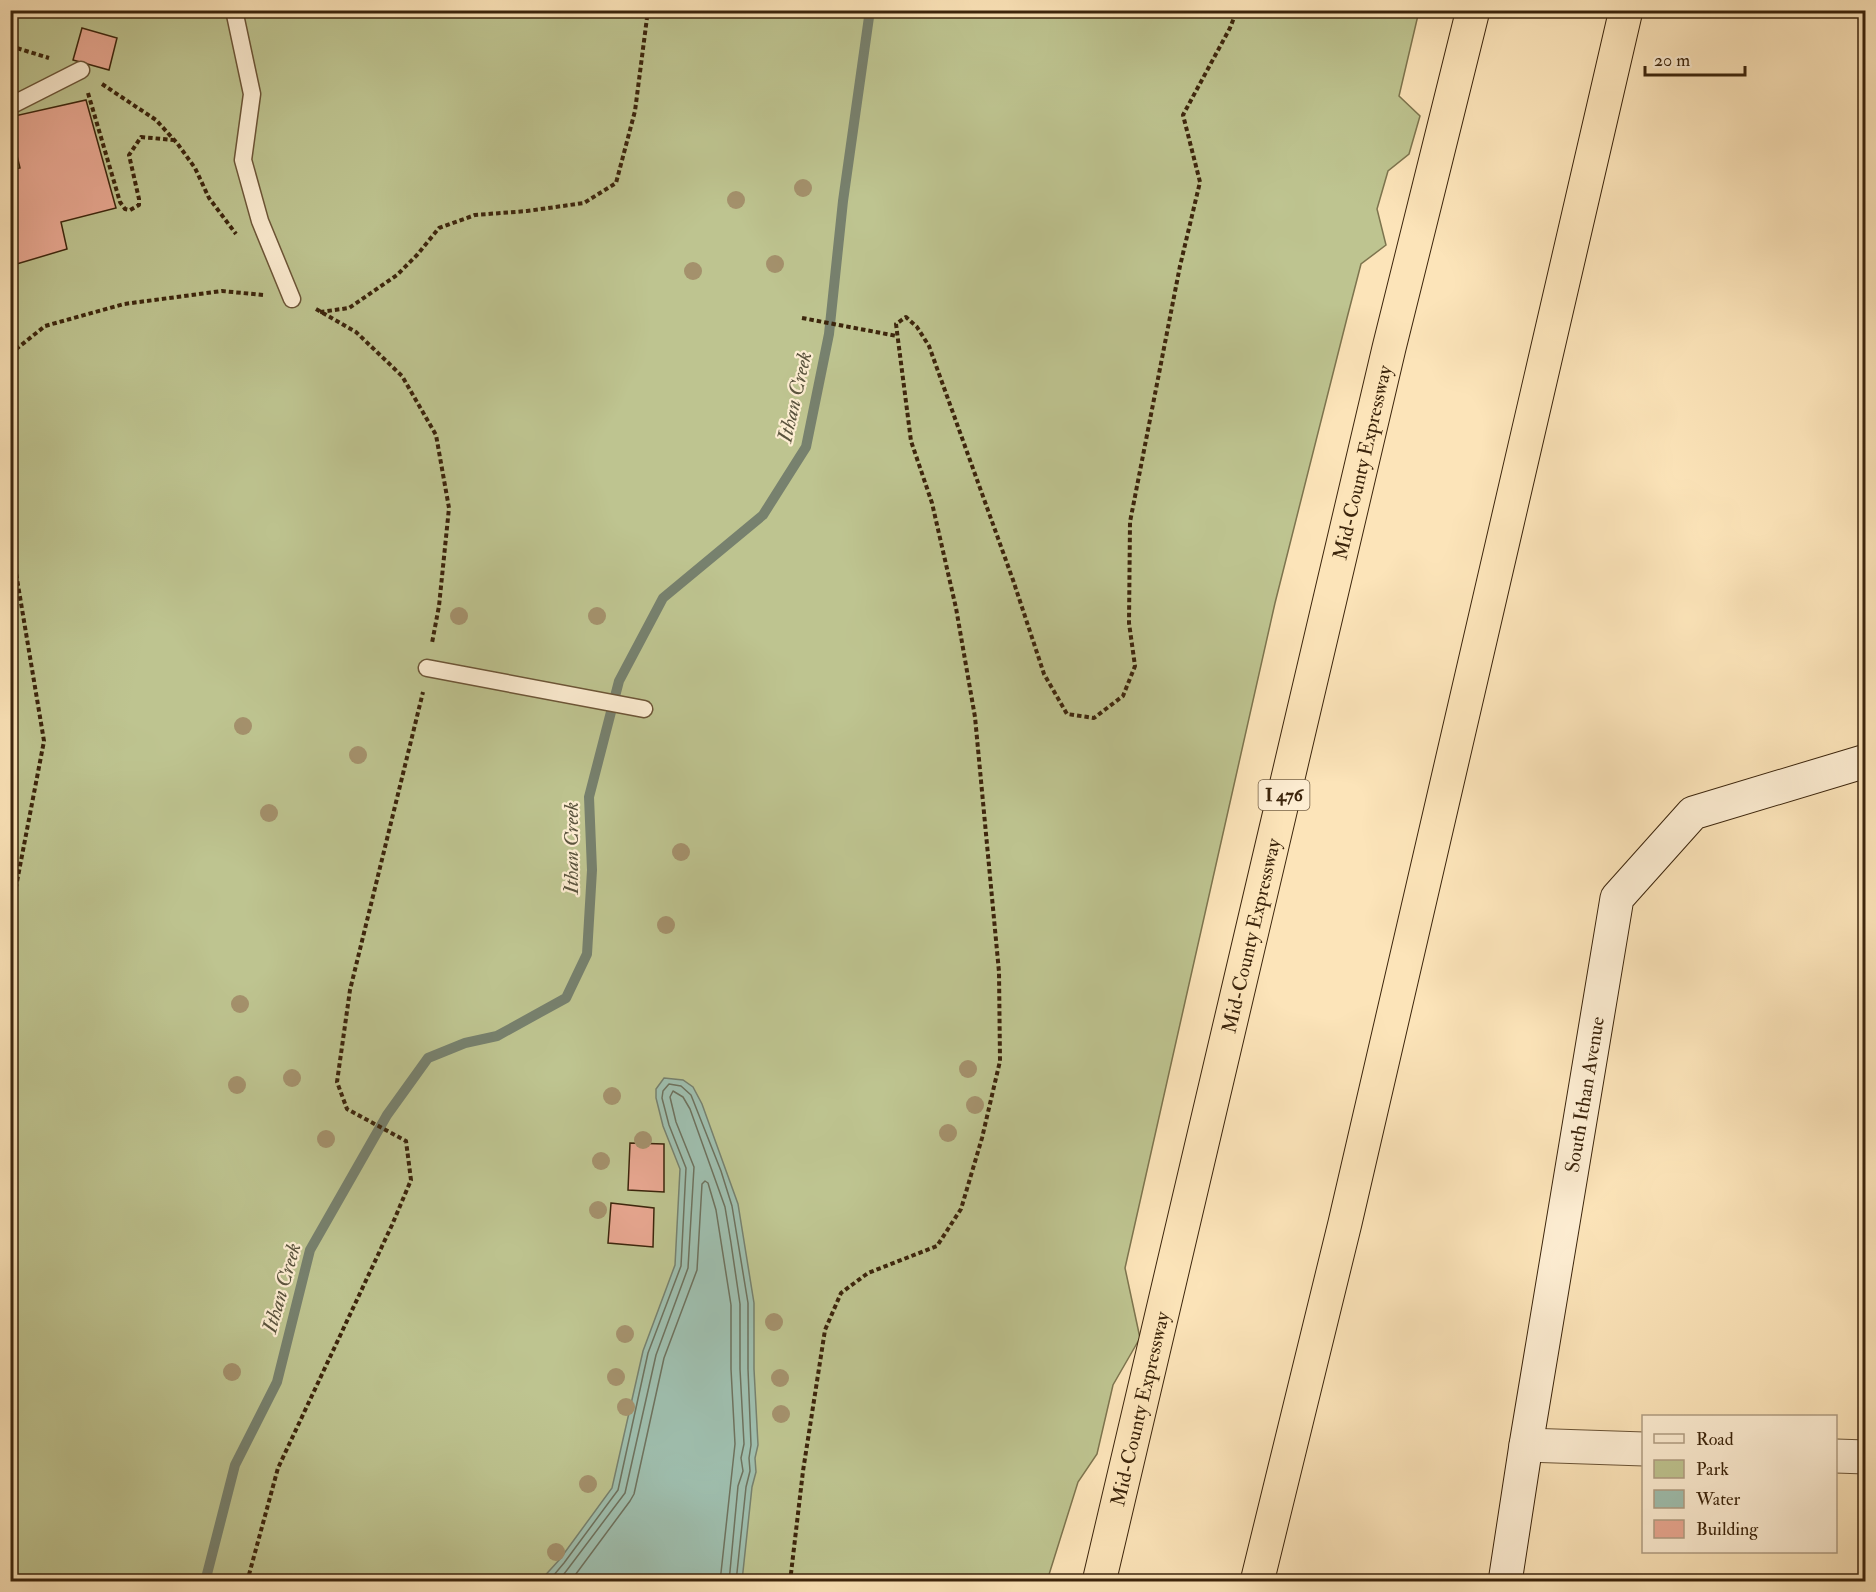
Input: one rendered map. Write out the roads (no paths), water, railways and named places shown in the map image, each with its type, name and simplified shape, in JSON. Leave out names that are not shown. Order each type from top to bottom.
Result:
[{"type":"highway","name":"Mid-County Expressway","points":[[1099,1581],[1389,348],[1473,10]]},
{"type":"highway","points":[[1257,1581],[1345,1222],[1626,10]]},
{"type":"street","name":"South Ithan Avenue","points":[[1505,1581],[1617,898],[1693,813],[1866,760]]},
{"type":"street","points":[[1526,1445],[1642,1449]]},
{"type":"street","points":[[1837,1456],[1866,1457]]},
{"type":"lane","points":[[234,10],[252,94],[243,160],[260,220],[292,299]]},
{"type":"lane","points":[[10,106],[81,70]]},
{"type":"lane","points":[[427,668],[640,708]]},
{"type":"water","points":[[664,1078],[683,1080],[693,1087],[702,1104],[738,1204],[754,1303],[754,1369],[758,1445],[742,1581],[540,1581],[560,1559],[612,1488],[643,1351],[675,1265],[680,1169],[663,1126],[656,1098],[656,1089]]},
{"type":"waterway","name":"Ithan Creek","points":[[205,1582],[235,1465],[277,1382],[310,1250],[387,1115],[428,1058],[465,1043],[497,1036],[566,998],[587,954],[592,870],[589,797],[619,681],[663,598],[763,515],[806,447],[829,334],[843,201],[870,10]]}]
